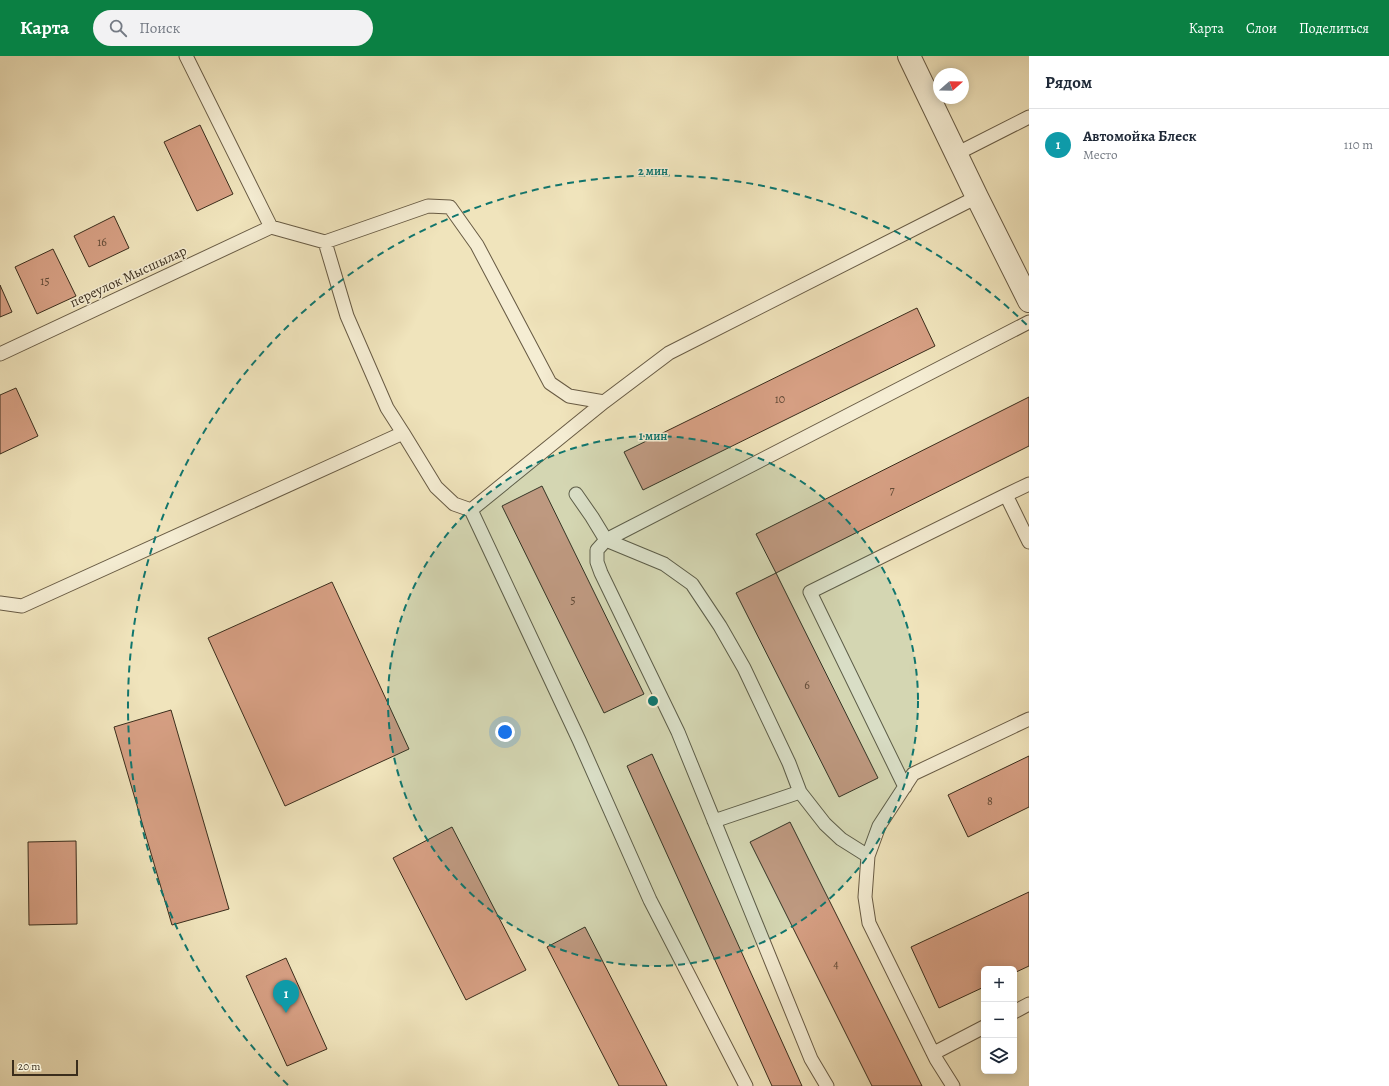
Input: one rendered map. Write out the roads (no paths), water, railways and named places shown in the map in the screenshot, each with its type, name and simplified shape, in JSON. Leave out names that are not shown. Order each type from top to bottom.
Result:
[{"type":"street","points":[[909,56],[1029,301]]},
{"type":"lane","points":[[186,56],[271,227],[325,242],[428,206],[450,207],[477,245],[550,383],[568,396],[604,402]]},
{"type":"lane","points":[[956,154],[1029,117]]},
{"type":"lane","points":[[472,510],[604,402],[670,353],[977,197]]},
{"type":"lane","name":"переулок Мысшылар","points":[[0,354],[271,227]]},
{"type":"lane","points":[[325,242],[347,316],[387,408],[436,487],[454,504],[472,510],[650,900],[746,1086]]},
{"type":"lane","points":[[827,1086],[811,1059],[678,732],[601,573],[597,562],[597,550],[606,540],[1029,322]]},
{"type":"lane","points":[[0,603],[22,606],[403,433]]},
{"type":"lane","points":[[905,787],[810,592],[1029,484]]},
{"type":"lane","points":[[576,494],[606,540],[664,564],[692,584],[720,626],[744,668],[789,763],[800,792],[824,824],[841,839],[868,856]]},
{"type":"lane","points":[[1006,496],[1029,542]]},
{"type":"lane","points":[[953,1086],[934,1054],[869,922],[865,897],[868,856],[879,826],[913,774],[1029,719]]},
{"type":"lane","points":[[714,821],[800,792]]},
{"type":"lane","points":[[1017,1010],[1029,1004]]},
{"type":"lane","points":[[934,1054],[981,1029]]},
{"type":"place","name":"Автомойка Блеск","points":[[286,1013]]}]
